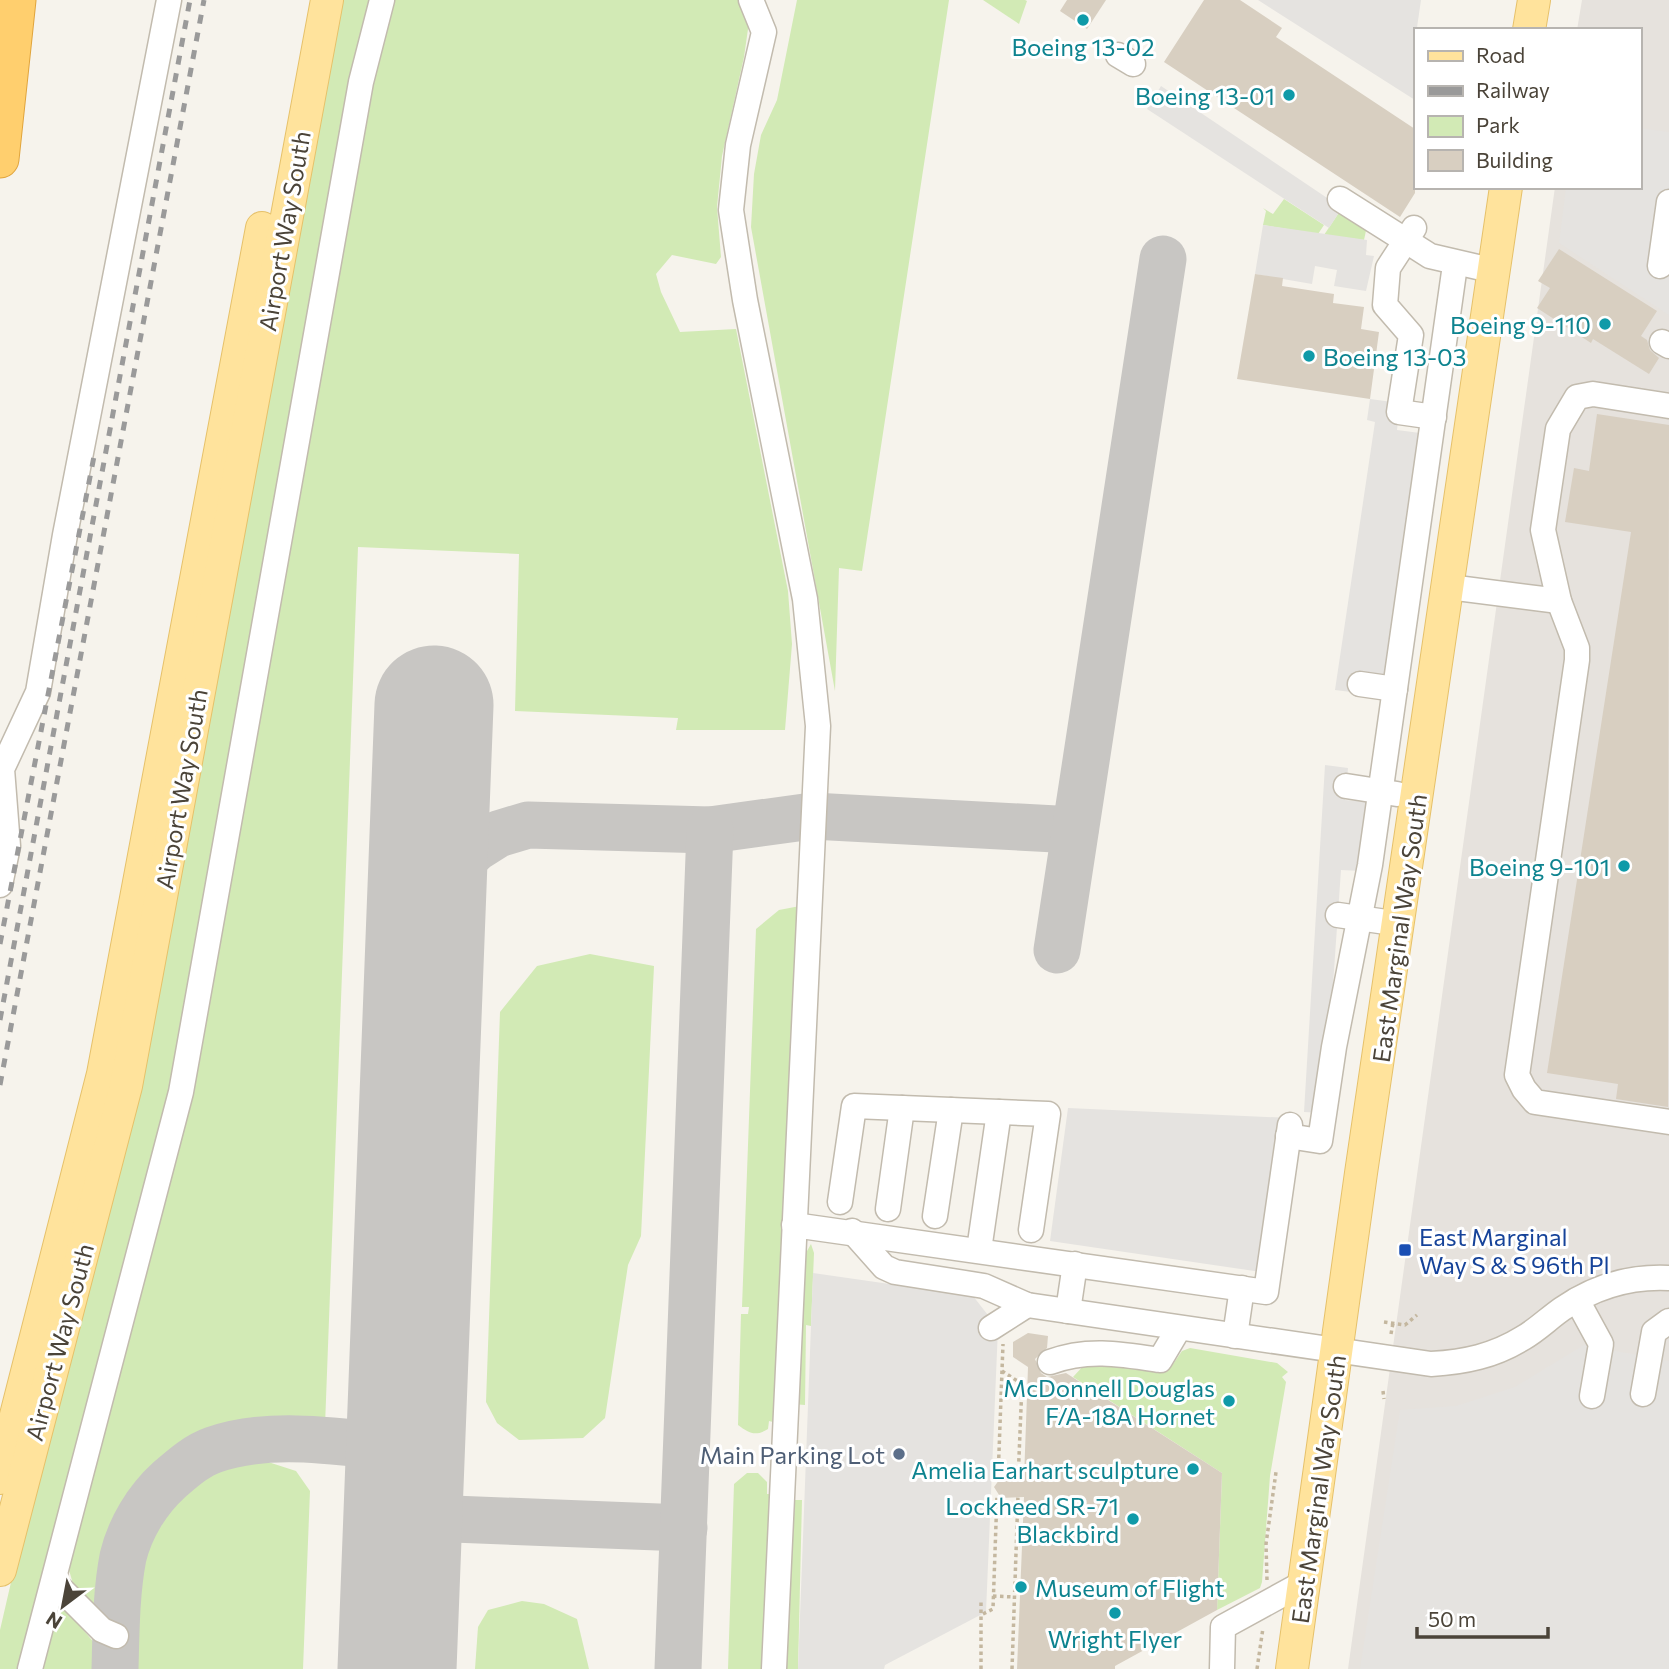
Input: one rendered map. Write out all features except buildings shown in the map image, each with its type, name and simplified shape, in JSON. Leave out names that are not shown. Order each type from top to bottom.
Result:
[{"type":"highway","points":[[0,159],[17,0]]},
{"type":"main road","name":"Airport Way South","points":[[0,1478],[103,1074],[305,0]]},
{"type":"main road","name":"Airport Way South","points":[[0,1570],[126,1086],[327,0]]},
{"type":"main road","points":[[1529,28],[1534,0]]},
{"type":"main road","name":"East Marginal Way South","points":[[1292,1669],[1506,189]]},
{"type":"street","points":[[0,884],[8,846],[2,769],[38,692],[65,535],[169,0]]},
{"type":"street","points":[[30,1669],[181,1092],[361,82],[382,0]]},
{"type":"street","points":[[751,0],[764,32]]},
{"type":"street","points":[[774,1669],[818,726],[805,599],[745,300],[731,210],[738,145],[764,32],[775,0]]},
{"type":"street","points":[[1340,199],[1409,235],[1430,256],[1455,265],[1494,271]]},
{"type":"street","points":[[1660,266],[1669,202]]},
{"type":"street","points":[[1409,235],[1388,268],[1385,305],[1410,335],[1399,412],[1434,417]]},
{"type":"street","points":[[794,1225],[852,1231],[1266,1292],[1289,1130],[1320,1141],[1349,917],[1381,791],[1455,265]]},
{"type":"street","points":[[1669,405],[1593,394],[1577,397],[1566,411],[1558,429],[1543,530],[1559,601],[1577,648],[1577,660],[1517,1075],[1535,1102],[1669,1122]]},
{"type":"street","points":[[1449,587],[1559,601]]},
{"type":"street","points":[[1360,684],[1395,689]]},
{"type":"street","points":[[1346,786],[1418,797]]},
{"type":"street","points":[[1349,917],[1400,924]]},
{"type":"street","points":[[840,1202],[854,1105],[1048,1114],[1031,1230]]},
{"type":"street","points":[[888,1209],[902,1108]]},
{"type":"street","points":[[935,1216],[951,1110]]},
{"type":"street","points":[[979,1250],[999,1112]]},
{"type":"street","points":[[852,1231],[884,1267],[895,1272],[984,1286],[1027,1305],[1431,1364],[1479,1358],[1524,1338],[1577,1300],[1616,1283],[1647,1277],[1669,1278]]},
{"type":"street","points":[[1068,1311],[1075,1264]]},
{"type":"street","points":[[1235,1336],[1242,1289]]},
{"type":"street","points":[[1577,1300],[1601,1344],[1592,1396]]},
{"type":"street","points":[[991,1328],[1027,1305]]},
{"type":"street","points":[[1643,1394],[1654,1332],[1669,1321]]},
{"type":"street","points":[[1050,1362],[1074,1354],[1100,1352],[1160,1360],[1179,1328]]},
{"type":"street","points":[[54,1582],[102,1630],[116,1636]]},
{"type":"street","points":[[1222,1669],[1223,1627],[1305,1582]]},
{"type":"path","points":[[1384,1322],[1405,1325],[1417,1315]]},
{"type":"path","points":[[1391,1334],[1393,1324]]},
{"type":"path","points":[[991,1328],[1003,1342],[998,1479]]},
{"type":"path","points":[[1002,1371],[1022,1384],[1018,1481]]},
{"type":"path","points":[[1383,1391],[1384,1399]]},
{"type":"path","points":[[1266,1587],[1266,1544],[1276,1472]]},
{"type":"path","points":[[1012,1669],[1018,1494]]},
{"type":"path","points":[[983,1614],[993,1609],[997,1495]]},
{"type":"path","points":[[993,1596],[1014,1597]]},
{"type":"path","points":[[981,1602],[981,1669]]},
{"type":"shaded area","points":[[1258,0],[1421,0],[1417,28],[1414,28],[1414,99]]},
{"type":"shaded area","points":[[1582,0],[1669,0],[1669,1669],[1348,1669],[1555,189],[1641,189],[1641,28],[1577,28]]},
{"type":"shaded area","points":[[1161,86],[1342,208],[1329,228],[1147,109]]},
{"type":"shaded area","points":[[1641,128],[1669,132],[1669,315],[1559,243],[1566,189],[1641,189]]},
{"type":"shaded area","points":[[1263,225],[1367,240],[1366,255],[1374,256],[1366,291],[1334,286],[1337,270],[1315,266],[1312,284],[1255,274]]},
{"type":"shaded area","points":[[1370,399],[1400,403],[1397,430],[1420,433],[1384,687],[1359,693],[1335,690],[1375,422],[1367,420]]},
{"type":"shaded area","points":[[1325,765],[1348,768],[1345,800],[1367,802],[1361,871],[1341,870],[1324,1113],[1304,1112]]},
{"type":"shaded area","points":[[1068,1108],[1291,1118],[1268,1273],[1050,1241]]},
{"type":"shaded area","name":"Main Parking Lot","points":[[813,1273],[973,1296],[998,1328],[986,1612],[885,1665],[884,1669],[798,1669]]},
{"type":"shaded area","points":[[1584,1345],[1669,1361],[1669,1669],[1360,1669],[1400,1410],[1456,1406],[1515,1387]]},
{"type":"green space","points":[[338,0],[374,0],[171,1102],[22,1669],[0,1669],[0,1630],[12,1578],[139,1083],[200,775],[201,745],[227,631]]},
{"type":"green space","points":[[391,0],[740,0],[749,22],[722,156],[717,207],[721,257],[716,264],[672,255],[656,274],[661,292],[680,332],[736,329],[788,591],[792,644],[785,730],[676,730],[678,718],[515,711],[519,554],[358,547],[325,1426],[267,1423],[240,1428],[190,1449],[167,1465],[147,1483],[130,1505],[117,1529],[108,1555],[103,1602],[92,1605],[73,1584],[67,1563],[162,1211],[358,131]]},
{"type":"green space","points":[[797,0],[949,0],[862,571],[839,568],[835,691],[751,227],[754,174],[761,135],[777,100]]},
{"type":"green space","points":[[983,0],[1025,0],[1027,1],[1019,24]]},
{"type":"green space","points":[[1284,199],[1324,225],[1318,234],[1263,225],[1266,211],[1263,208],[1273,214]]},
{"type":"green space","points":[[1342,208],[1367,226],[1364,240],[1324,235]]},
{"type":"green space","points":[[800,906],[795,933],[797,945],[773,1422],[769,1421],[768,1429],[756,1433],[738,1425],[741,1314],[748,1314],[749,1307],[742,1307],[756,929],[779,910]]},
{"type":"green space","points":[[590,954],[654,966],[641,1236],[628,1265],[605,1418],[583,1438],[519,1440],[497,1423],[486,1402],[500,1012],[537,966]]},
{"type":"green space","points":[[811,1244],[814,1253],[811,1326],[806,1325],[805,1405],[792,1404],[798,1267]]},
{"type":"green space","points":[[1190,1348],[1277,1363],[1288,1372],[1282,1377],[1286,1382],[1270,1476],[1262,1582],[1260,1588],[1217,1610],[1222,1473],[1073,1377],[1086,1363],[1121,1360],[1171,1367],[1182,1351]]},
{"type":"green space","points":[[240,1461],[265,1461],[296,1471],[310,1491],[303,1669],[132,1669],[138,1568],[145,1542],[157,1519],[176,1498],[203,1479]]},
{"type":"green space","points":[[747,1473],[758,1473],[767,1482],[767,1494],[772,1494],[765,1669],[728,1669],[734,1484]]},
{"type":"green space","points":[[788,1500],[802,1500],[798,1669],[783,1669]]},
{"type":"green space","points":[[522,1601],[544,1604],[577,1619],[589,1669],[475,1669],[478,1627],[488,1610]]},
{"type":"green space","points":[[65,1608],[101,1651],[100,1669],[39,1669],[54,1609]]},
{"type":"taxiway","points":[[1057,950],[1163,259]]},
{"type":"taxiway","points":[[425,941],[441,886],[453,869],[476,848],[498,834],[528,825],[710,830],[812,816],[1075,830]]},
{"type":"taxiway","points":[[678,1669],[710,830]]},
{"type":"taxiway","points":[[115,1669],[118,1599],[126,1546],[140,1515],[154,1496],[190,1463],[213,1450],[259,1440],[308,1439],[404,1448]]},
{"type":"taxiway","points":[[402,1517],[684,1528]]},
{"type":"runway","points":[[397,1669],[434,705]]},
{"type":"railway","points":[[0,1020],[190,0]]},
{"type":"railway","points":[[0,1085],[204,0]]},
{"type":"railway","points":[[0,944],[95,451]]},
{"type":"place","name":"Boeing 13-02","points":[[1083,20]]},
{"type":"place","name":"Boeing 13-01","points":[[1289,95]]},
{"type":"place","name":"Boeing 9-110","points":[[1605,324]]},
{"type":"place","name":"Boeing 13-03","points":[[1309,356]]},
{"type":"place","name":"Boeing 9-101","points":[[1624,866]]},
{"type":"place","name":"East Marginal Way S & S 96th Pl","points":[[1405,1250]]},
{"type":"place","name":"McDonnell Douglas F/A-18A Hornet","points":[[1229,1401]]},
{"type":"place","name":"Main Parking Lot","points":[[899,1454]]},
{"type":"place","name":"Amelia Earhart sculpture","points":[[1193,1469]]},
{"type":"place","name":"Lockheed SR-71 Blackbird","points":[[1133,1519]]},
{"type":"place","name":"Museum of Flight","points":[[1021,1587]]},
{"type":"place","name":"Wright Flyer","points":[[1115,1613]]}]
